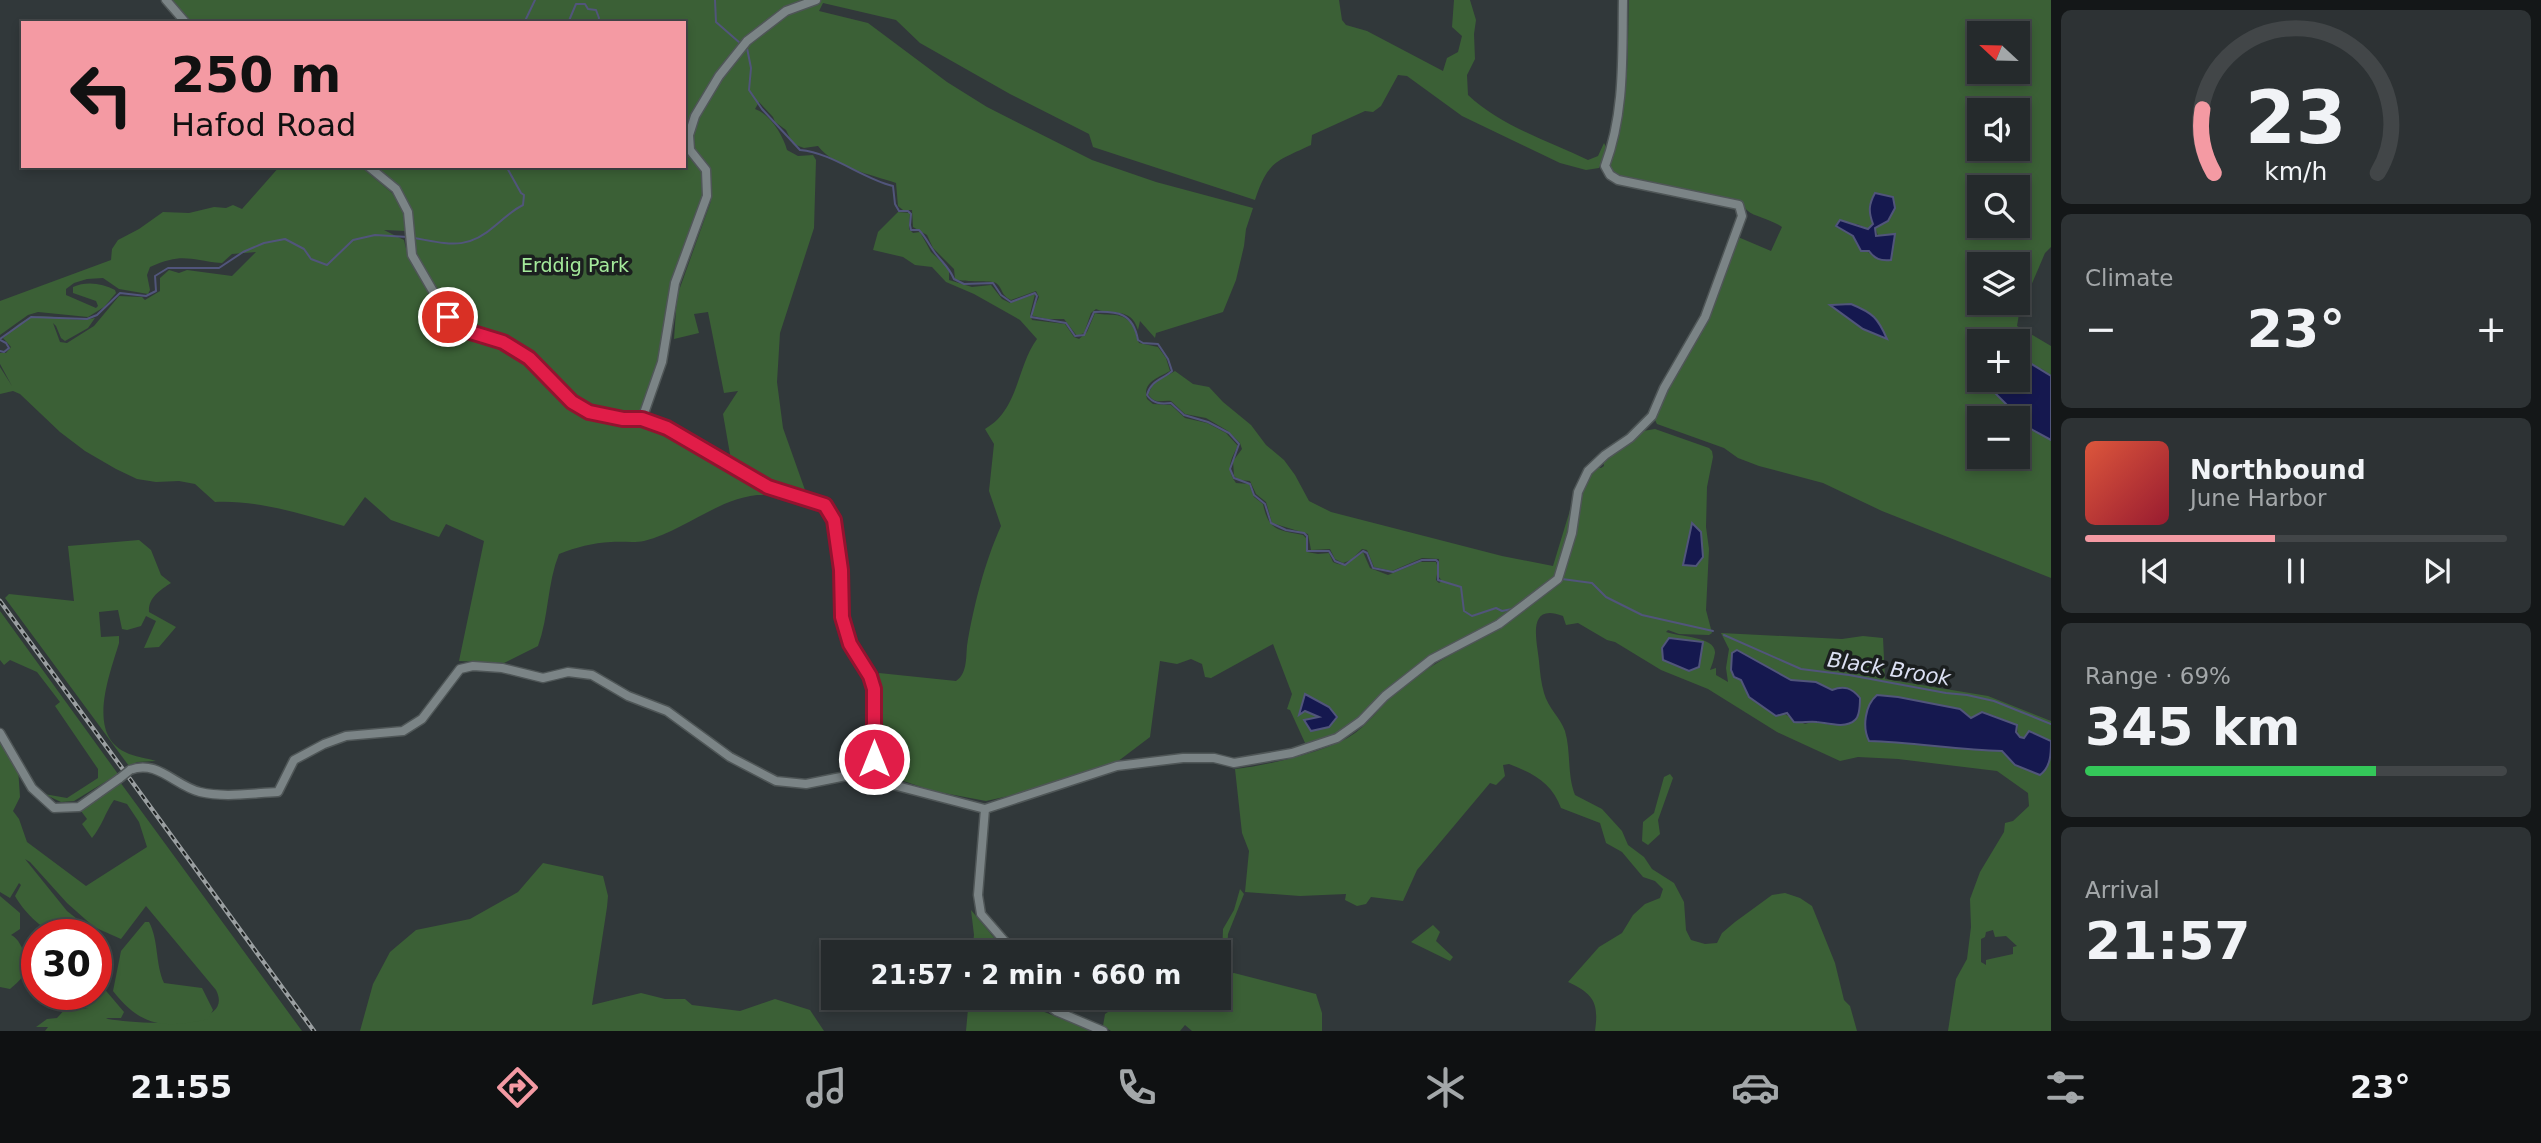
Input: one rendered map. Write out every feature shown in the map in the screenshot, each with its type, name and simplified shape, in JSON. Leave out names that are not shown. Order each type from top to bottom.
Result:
[{"type":"street","points":[[166,0],[184,21]]},
{"type":"street","points":[[642,419],[662,362],[675,283],[707,196],[706,170],[690,149],[689,135],[695,116],[719,76],[744,46],[786,11],[816,0]]},
{"type":"street","points":[[0,733],[32,788],[54,808],[79,807],[138,766],[161,771],[181,786],[202,793],[278,792],[295,760],[324,744],[346,736],[403,731],[422,719],[460,669],[473,666],[502,668],[543,678],[568,671],[592,675],[628,696],[667,711],[730,757],[776,781],[806,784],[846,776],[874,780],[985,809],[1117,766],[1183,758],[1214,758],[1234,763],[1292,753],[1337,738],[1361,721],[1385,696],[1432,659],[1499,624],[1558,579],[1572,533],[1578,492],[1587,471],[1630,438],[1652,416],[1664,388],[1704,317],[1742,216],[1739,205],[1609,176],[1605,166],[1616,138],[1622,97],[1623,0]]},
{"type":"street","points":[[370,168],[396,189],[408,212],[412,255],[448,317],[467,331],[503,342],[529,358],[572,402],[589,412],[623,419],[642,419],[667,428],[768,487],[825,505],[834,520],[841,570],[842,617],[850,644],[870,676],[874,689],[874,780]]},
{"type":"street","points":[[985,809],[978,895],[981,914],[1004,940]]},
{"type":"street","points":[[1056,1010],[1104,1031]]},
{"type":"green space","name":"Erddig Park","points":[[172,0],[1339,0],[1342,20],[1346,25],[1367,31],[1443,71],[1447,58],[1458,52],[1462,36],[1452,27],[1454,0],[1470,0],[1476,20],[1475,59],[1467,75],[1468,95],[1495,116],[1588,160],[1598,156],[1604,143],[1607,149],[1599,168],[1586,170],[1560,163],[1462,116],[1407,76],[1398,75],[1381,106],[1373,112],[1365,111],[1312,135],[1311,145],[1274,164],[1264,177],[1255,200],[1093,147],[1089,134],[1010,94],[920,43],[896,20],[823,3],[819,11],[868,23],[947,82],[987,107],[1092,160],[1156,182],[1253,208],[1236,280],[1223,312],[1156,333],[1155,338],[1140,321],[1138,330],[1135,322],[1126,315],[1096,309],[1091,313],[1084,333],[1077,336],[1064,319],[1033,316],[1032,312],[1039,297],[1036,291],[1011,300],[996,283],[955,279],[954,269],[933,248],[927,235],[913,227],[912,210],[903,210],[898,206],[896,183],[843,165],[825,154],[818,146],[804,148],[793,144],[786,130],[775,122],[759,102],[755,109],[766,115],[775,126],[787,150],[798,156],[813,155],[816,160],[814,228],[780,333],[777,382],[783,428],[805,490],[770,483],[731,460],[723,414],[738,391],[724,393],[708,312],[694,314],[699,333],[674,339],[677,296],[711,201],[709,186],[673,282],[659,363],[640,415],[622,417],[591,408],[572,396],[532,354],[504,338],[468,329],[452,315],[415,255],[412,210],[398,186],[377,168],[686,168],[686,21],[191,21]]},
{"type":"green space","points":[[1629,0],[2051,0],[2051,247],[2045,253],[2030,288],[2030,252],[1967,252],[1967,315],[2019,315],[2017,326],[2022,329],[1967,329],[1967,392],[1994,392],[2011,406],[1967,406],[1967,469],[2030,469],[2030,429],[2051,440],[2051,578],[1882,511],[1823,483],[1759,466],[1738,458],[1724,448],[1657,424],[1656,414],[1670,383],[1709,314],[1738,237],[1771,251],[1782,227],[1751,213],[1735,199],[1614,174],[1609,166],[1621,124]],"holes":[[[1869,204],[1877,233],[1891,259],[1885,260],[1873,255],[1857,245],[1853,236],[1836,226],[1857,224],[1868,229],[1873,224]]]},
{"type":"green space","points":[[278,168],[362,168],[392,193],[404,213],[406,231],[384,230],[404,240],[407,253],[446,318],[466,336],[503,346],[527,361],[576,413],[665,432],[770,495],[737,499],[676,529],[644,541],[597,543],[559,554],[538,646],[504,663],[459,661],[484,541],[446,524],[439,537],[391,520],[365,497],[344,526],[248,503],[215,502],[195,484],[137,479],[85,451],[60,432],[20,394],[13,391],[0,394],[0,367],[12,386],[0,364],[0,353],[6,353],[11,347],[3,338],[23,321],[45,316],[78,320],[95,318],[88,328],[65,341],[53,323],[60,342],[67,343],[94,326],[119,296],[142,297],[145,300],[160,291],[160,278],[169,270],[232,276],[256,252],[232,254],[222,263],[186,258],[161,262],[150,267],[147,275],[150,290],[148,294],[119,289],[103,278],[74,283],[66,289],[66,295],[96,308],[96,301],[73,293],[73,287],[99,284],[115,290],[116,293],[104,307],[88,317],[38,312],[28,315],[0,335],[0,301],[111,260],[112,249],[118,240],[163,212],[189,213],[233,205],[242,209]]},
{"type":"green space","points":[[898,212],[910,213],[909,229],[913,233],[920,232],[931,252],[949,269],[949,280],[972,287],[991,285],[1002,299],[1010,303],[1035,294],[1030,314],[1032,320],[1065,324],[1074,337],[1079,339],[1087,332],[1095,313],[1125,318],[1133,326],[1139,343],[1158,347],[1166,358],[1170,371],[1149,385],[1147,399],[1153,404],[1171,405],[1185,418],[1207,423],[1226,433],[1238,446],[1230,465],[1231,474],[1236,483],[1249,484],[1254,497],[1263,504],[1271,524],[1280,530],[1303,535],[1306,538],[1307,552],[1329,553],[1333,562],[1338,564],[1346,564],[1363,552],[1370,568],[1388,575],[1420,562],[1436,562],[1436,580],[1439,583],[1442,581],[1439,577],[1439,559],[1422,558],[1392,571],[1374,567],[1367,550],[1362,549],[1351,560],[1343,563],[1335,559],[1330,549],[1311,550],[1308,534],[1272,523],[1266,502],[1256,494],[1250,481],[1239,480],[1234,476],[1233,461],[1242,449],[1240,443],[1228,431],[1206,418],[1185,414],[1171,401],[1153,400],[1148,394],[1154,383],[1175,371],[1193,384],[1209,387],[1284,460],[1309,501],[1331,512],[1502,556],[1553,566],[1574,497],[1595,467],[1604,466],[1603,460],[1628,445],[1643,431],[1655,429],[1709,448],[1713,457],[1707,487],[1706,527],[1709,549],[1706,610],[1712,633],[1666,632],[1703,640],[1714,647],[1710,670],[1716,668],[1716,675],[1728,682],[1726,668],[1729,649],[1721,633],[1842,639],[1863,636],[1883,638],[1885,679],[1988,696],[2051,721],[2051,741],[2029,731],[2024,738],[2018,736],[2017,725],[1992,715],[1971,718],[1946,706],[1877,695],[1869,741],[2002,751],[2015,765],[2040,775],[2051,756],[2051,1031],[1948,1031],[1956,979],[1967,959],[1971,927],[1970,899],[1980,872],[2004,832],[2005,823],[2013,821],[2029,806],[2028,793],[1997,771],[1898,759],[1858,757],[1840,761],[1777,732],[1708,689],[1661,670],[1578,623],[1566,625],[1563,616],[1551,613],[1543,614],[1536,626],[1541,677],[1546,698],[1565,731],[1575,795],[1602,809],[1622,831],[1628,845],[1644,857],[1652,869],[1674,883],[1684,902],[1686,930],[1691,940],[1705,944],[1717,943],[1722,933],[1772,895],[1785,893],[1812,906],[1835,963],[1844,1000],[1850,1006],[1857,1031],[1595,1031],[1596,1013],[1593,1000],[1568,982],[1599,947],[1622,933],[1633,915],[1645,904],[1660,898],[1663,889],[1655,881],[1643,877],[1622,852],[1606,843],[1600,823],[1561,808],[1547,785],[1509,764],[1503,765],[1505,776],[1496,785],[1490,783],[1417,870],[1403,901],[1371,897],[1366,904],[1357,906],[1345,900],[1346,894],[1300,896],[1245,892],[1249,851],[1242,833],[1235,769],[1294,758],[1349,737],[1405,684],[1473,642],[1471,635],[1378,698],[1353,723],[1334,736],[1306,745],[1290,710],[1287,709],[1292,694],[1273,644],[1211,678],[1205,677],[1202,664],[1191,659],[1177,664],[1160,661],[1150,737],[1117,762],[1040,789],[986,801],[933,791],[880,773],[877,744],[879,673],[956,681],[964,670],[976,601],[1001,526],[989,491],[994,444],[985,429],[1005,411],[1037,339],[1020,320],[974,294],[946,282],[932,267],[915,265],[903,257],[873,250],[878,232]],"holes":[[[1737,650],[1791,680],[1816,682],[1832,690],[1830,725],[1815,721],[1805,724],[1749,697],[1741,680]],[[1993,930],[1995,937],[2006,936],[2017,946],[2013,947],[2013,954],[1986,960],[1986,965],[1981,962],[1981,939],[1986,932]]]},
{"type":"green space","points":[[2030,334],[2051,346],[2051,376],[2042,369],[2030,366]]},
{"type":"green space","points":[[139,540],[151,550],[161,575],[171,583],[153,599],[149,612],[176,627],[159,647],[144,648],[156,621],[146,616],[141,626],[127,630],[122,629],[118,610],[99,612],[101,637],[119,636],[104,702],[106,731],[113,743],[125,752],[156,761],[137,762],[129,766],[5,598],[9,594],[74,601],[68,546]]},
{"type":"green space","points":[[0,611],[118,774],[74,801],[61,802],[44,794],[67,798],[98,778],[98,769],[55,706],[60,702],[37,672],[10,660],[4,665],[0,660]]},
{"type":"green space","points":[[0,738],[18,767],[20,797],[13,811],[19,819],[27,842],[86,886],[147,847],[139,822],[127,804],[114,800],[92,838],[82,824],[87,819],[81,811],[120,782],[302,1031],[45,1031],[48,1027],[36,1027],[47,1019],[57,1018],[64,1010],[112,1010],[112,998],[124,1012],[121,1018],[106,1018],[160,1023],[199,1019],[212,1013],[219,1003],[216,990],[146,906],[121,939],[112,935],[112,919],[85,919],[25,859],[67,911],[77,919],[34,919],[15,896],[21,885],[19,883],[10,898],[0,892]]},
{"type":"green space","points":[[1670,774],[1673,778],[1658,820],[1660,834],[1648,845],[1642,841],[1643,822],[1654,813],[1664,777]]},
{"type":"green space","points":[[543,863],[603,876],[608,896],[592,1005],[641,993],[665,999],[685,999],[692,1005],[740,1011],[775,999],[810,1010],[824,1031],[360,1031],[373,984],[390,952],[416,930],[470,919],[518,892]]},
{"type":"green space","points":[[1240,889],[1244,894],[1228,940],[1223,940],[1223,929],[1234,910]]},
{"type":"green space","points":[[0,896],[20,913],[20,929],[11,935],[21,945],[21,978],[10,989],[0,987]]},
{"type":"green space","points":[[971,910],[996,940],[973,940]]},
{"type":"green space","points":[[145,922],[149,922],[152,929],[164,983],[202,988],[213,1010],[208,1019],[179,1024],[155,1022],[134,1012],[113,991],[121,951]]},
{"type":"green space","points":[[1433,925],[1440,932],[1436,941],[1453,957],[1450,961],[1411,942]]},
{"type":"green space","points":[[1231,973],[1234,973],[1316,994],[1322,1013],[1322,1031],[1192,1031],[1185,1025],[1180,1031],[1111,1031],[1103,1026],[1105,1014],[1111,1010],[1231,1010]]},
{"type":"green space","points":[[968,1010],[1041,1010],[1092,1031],[966,1031]]},
{"type":"shaded area","points":[[1875,193],[1893,197],[1895,208],[1888,221],[1875,228],[1876,236],[1895,234],[1891,260],[1881,260],[1869,251],[1861,251],[1853,236],[1836,226],[1840,220],[1868,229],[1873,224],[1870,208]]},
{"type":"shaded area","points":[[1851,304],[1874,317],[1887,339],[1863,329],[1830,305]]},
{"type":"shaded area","points":[[2030,363],[2051,376],[2051,440],[2030,429],[2030,406],[2008,406],[1994,392],[2030,392]]},
{"type":"shaded area","points":[[1692,523],[1701,532],[1703,557],[1696,566],[1683,565]]},
{"type":"shaded area","points":[[1669,638],[1703,642],[1699,667],[1689,671],[1663,660],[1662,648]]},
{"type":"shaded area","points":[[1737,650],[1791,680],[1816,682],[1832,690],[1851,690],[1860,698],[1857,718],[1851,723],[1836,725],[1794,722],[1787,713],[1776,716],[1749,697],[1741,680],[1734,677],[1731,670],[1732,653]]},
{"type":"shaded area","points":[[1305,694],[1329,707],[1337,717],[1329,727],[1311,731],[1304,720],[1319,717],[1305,711],[1299,715]]},
{"type":"shaded area","points":[[1877,695],[1960,709],[1971,718],[1982,712],[2017,725],[2016,732],[2020,737],[2024,738],[2029,731],[2051,741],[2048,764],[2040,775],[2015,765],[2002,751],[1869,741],[1866,716]]},
{"type":"waterway","points":[[525,21],[535,0]]},
{"type":"waterway","name":"Black Brook","points":[[715,0],[716,22],[740,43]]},
{"type":"waterway","points":[[569,21],[576,4],[585,4],[588,9],[596,10],[598,21]]},
{"type":"waterway","name":"Black Brook","points":[[747,48],[751,68],[749,90],[762,109],[800,150],[824,156],[893,186],[895,204],[899,211],[908,211],[911,214],[911,230],[921,232],[954,279],[964,284],[993,283],[1001,295],[1011,302],[1035,293],[1037,296],[1031,317],[1066,323],[1075,336],[1084,335],[1094,312],[1110,312],[1128,319],[1138,340],[1158,344],[1172,371],[1154,383],[1147,395],[1149,398],[1155,402],[1171,403],[1184,415],[1208,422],[1229,433],[1239,444],[1230,469],[1234,478],[1250,484],[1254,495],[1265,504],[1271,523],[1286,530],[1304,533],[1307,536],[1307,551],[1329,551],[1335,561],[1345,565],[1363,551],[1367,553],[1373,568],[1393,572],[1422,560],[1436,560],[1438,580],[1461,587],[1464,611],[1472,616],[1496,608],[1502,611],[1512,609]]},
{"type":"waterway","points":[[414,238],[457,244],[486,233],[523,205],[524,195],[507,168]]},
{"type":"waterway","points":[[0,339],[31,317],[87,319],[97,315],[120,293],[146,296],[156,291],[155,276],[168,268],[219,268],[243,252],[264,243],[285,239],[304,249],[311,259],[327,265],[353,240],[375,235],[408,237]]},
{"type":"waterway","points":[[0,340],[9,348],[4,352],[0,351]]},
{"type":"waterway","name":"Black Brook","points":[[1562,579],[1592,583],[1606,597],[1642,615],[1713,631]]},
{"type":"waterway","name":"Black Brook","points":[[1724,635],[1801,669],[1967,695],[1994,701],[2051,724]]},
{"type":"railway","points":[[0,601],[314,1031]]},
{"type":"route","points":[[448,317],[467,331],[503,342],[529,358],[572,402],[589,412],[623,419],[642,419],[667,428],[768,487],[825,505],[834,520],[841,570],[842,617],[850,644],[870,676],[874,689],[874,759]]}]
